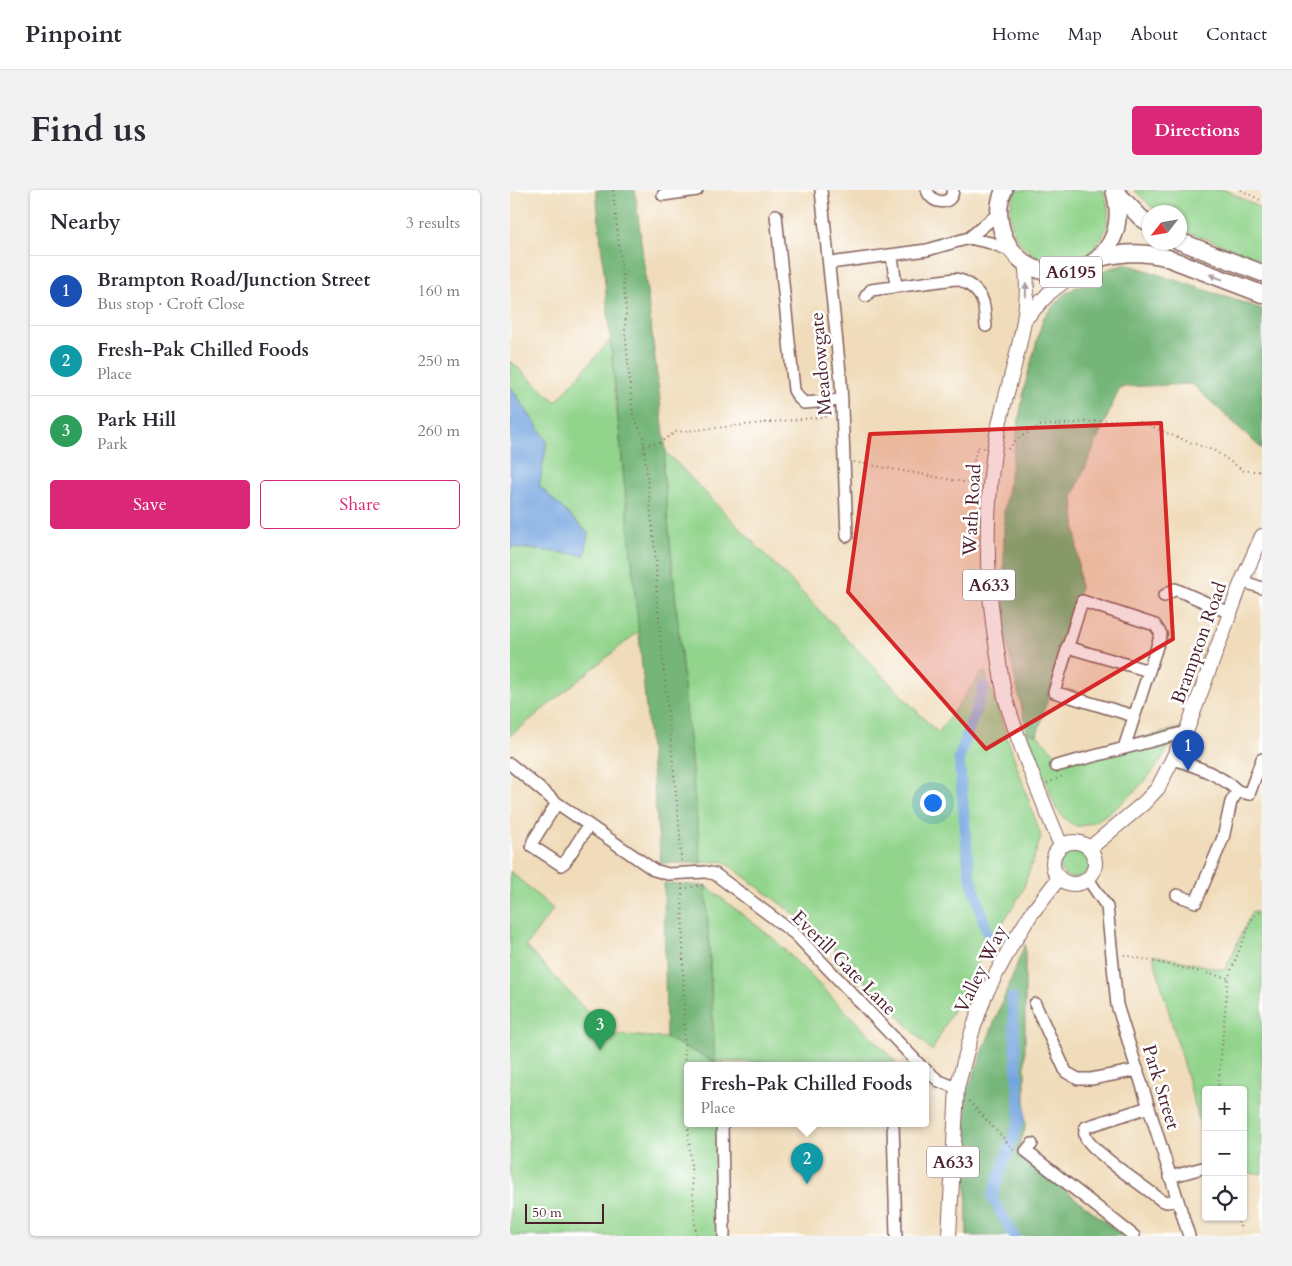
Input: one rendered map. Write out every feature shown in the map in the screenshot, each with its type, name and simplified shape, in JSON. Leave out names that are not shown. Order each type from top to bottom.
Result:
[{"type":"highway","name":"A6195","points":[[1114,190],[1142,219]]},
{"type":"highway","name":"A6195","points":[[1100,258],[1116,233],[1119,211],[1114,190]]},
{"type":"highway","name":"A6195","points":[[1000,199],[1003,233],[1012,250],[1025,262],[1037,269],[1051,273],[1066,273],[1080,270],[1100,258],[1131,252],[1150,253],[1262,294]]},
{"type":"highway","points":[[1187,244],[1262,273]]},
{"type":"main road","name":"Wath Road","points":[[1025,262],[1027,274],[1026,318],[994,450],[988,520],[987,565],[990,603],[1005,695],[1024,753],[1061,846]]},
{"type":"main road","name":"Wath Road","points":[[1026,318],[1049,293],[1080,270]]},
{"type":"main road","name":"Brampton Road","points":[[1090,848],[1144,803],[1158,788],[1174,759],[1186,732],[1242,581],[1262,536]]},
{"type":"main road","points":[[1073,841],[1085,844],[1090,848],[1096,861],[1095,868],[1088,879],[1077,884],[1070,884],[1059,878],[1053,865],[1053,858],[1061,846],[1073,841]]},
{"type":"main road","name":"Valley Way","points":[[950,1236],[957,1088],[972,1032],[985,996],[1011,946],[1031,914],[1059,878]]},
{"type":"street","points":[[663,195],[697,190]]},
{"type":"street","name":"Meadowgate","points":[[821,190],[830,263],[842,400],[847,536]]},
{"type":"street","points":[[927,190],[934,200],[942,202],[948,200],[953,194],[953,190]]},
{"type":"street","points":[[968,238],[1000,199]]},
{"type":"street","points":[[776,215],[794,390],[804,403],[842,400]]},
{"type":"street","points":[[830,263],[927,250],[968,238],[1012,250]]},
{"type":"street","points":[[892,256],[896,286]]},
{"type":"street","points":[[866,296],[871,290],[955,279],[963,280],[979,294],[986,326]]},
{"type":"street","points":[[1242,581],[1262,588]]},
{"type":"street","points":[[1164,596],[1175,589],[1230,613]]},
{"type":"street","points":[[1124,748],[1161,634],[1155,625],[1082,602],[1054,692],[1134,716]]},
{"type":"street","points":[[1067,647],[1149,671]]},
{"type":"street","points":[[1063,768],[1124,748],[1186,732]]},
{"type":"street","points":[[1174,759],[1206,770],[1238,791],[1249,794],[1262,759]]},
{"type":"street","name":"Everill Gate Lane","points":[[510,764],[557,803],[654,870],[668,874],[706,872],[715,874],[795,934],[917,1062]]},
{"type":"street","points":[[1177,895],[1196,902],[1223,838],[1231,802],[1238,791]]},
{"type":"street","points":[[557,803],[532,841],[532,846],[561,865],[565,862],[589,825]]},
{"type":"street","points":[[1088,879],[1107,907],[1111,949]]},
{"type":"street","name":"Park Street","points":[[1111,949],[1117,1005],[1189,1236]]},
{"type":"street","points":[[1035,1004],[1066,1072],[1078,1079],[1138,1070]]},
{"type":"street","points":[[929,1073],[939,1081],[957,1088]]},
{"type":"street","points":[[1149,1107],[1086,1127],[1084,1131],[1085,1137],[1097,1151],[1161,1200],[1167,1202],[1177,1200]]},
{"type":"street","points":[[722,1127],[724,1236]]},
{"type":"street","points":[[893,1127],[896,1236]]},
{"type":"street","points":[[1032,1144],[1026,1151],[1134,1236]]},
{"type":"street","points":[[1170,1177],[1202,1168]]},
{"type":"path","points":[[613,190],[626,309],[625,330],[633,415],[643,436],[656,562],[681,861]]},
{"type":"path","points":[[1241,190],[1262,201]]},
{"type":"path","points":[[644,445],[659,443],[676,432],[843,414]]},
{"type":"path","points":[[844,460],[969,483],[977,447],[1006,451],[1016,440],[1040,426],[1112,420],[1142,422],[1215,451],[1244,471],[1262,471]]},
{"type":"path","points":[[1037,786],[1058,779],[1063,768]]},
{"type":"path","points":[[682,880],[685,1062]]},
{"type":"path","points":[[1218,1086],[1228,978],[1252,917],[1262,911]]},
{"type":"path","points":[[1111,949],[1228,978]]},
{"type":"path","points":[[957,1088],[1017,1153]]},
{"type":"path","points":[[688,1127],[696,1236]]},
{"type":"path","points":[[1238,1221],[1242,1231]]},
{"type":"highlighted area","points":[[1161,423],[1173,639],[986,749],[848,592],[870,434]]},
{"type":"green space","points":[[596,190],[635,190],[666,452],[663,468],[701,863],[661,863]]},
{"type":"green space","points":[[1016,190],[1103,190],[1108,210],[1108,221],[1105,231],[1093,250],[1077,260],[1059,262],[1041,258],[1025,248],[1014,233],[1011,213]]},
{"type":"green space","points":[[1134,190],[1226,190],[1262,209],[1262,260],[1187,232],[1187,205],[1150,205]]},
{"type":"green space","points":[[1127,264],[1262,309],[1262,449],[1192,384],[1120,387],[1073,496],[1080,589],[1037,735],[1027,732],[1004,629],[1004,512],[1024,389],[1043,318],[1064,294],[1108,269]]},
{"type":"green space","points":[[610,340],[639,631],[510,736],[510,547],[584,555],[588,533],[539,486],[547,441],[510,386],[510,361],[556,402]]},
{"type":"green space","points":[[666,452],[938,733],[984,670],[1041,837],[1022,892],[976,965],[932,1051],[816,930],[723,861],[701,863],[663,468]]},
{"type":"green space","points":[[1181,728],[1153,771],[1135,791],[1105,815],[1085,825],[1077,826],[1068,822],[1056,809],[1027,732],[1037,735],[1061,759]]},
{"type":"green space","points":[[1074,848],[1085,852],[1089,863],[1085,874],[1074,878],[1063,874],[1059,863],[1063,852]]},
{"type":"green space","points":[[510,871],[553,909],[526,946],[608,1034],[666,1038],[715,1062],[684,1062],[684,1127],[719,1127],[725,1236],[510,1236]]},
{"type":"green space","points":[[664,883],[706,886],[715,1062],[666,1038]]},
{"type":"green space","points":[[706,886],[775,940],[896,1062],[715,1062]]},
{"type":"green space","points":[[1252,911],[1262,914],[1262,1174],[1247,1172],[1247,1086],[1202,1086],[1202,1131],[1153,955],[1225,970]]},
{"type":"green space","points":[[1025,944],[1025,1129],[1017,1153],[1124,1236],[967,1236],[966,1094]]},
{"type":"water","points":[[510,386],[547,441],[539,486],[588,533],[585,555],[510,547]]},
{"type":"waterway","points":[[984,686],[959,758],[969,871],[989,939]]},
{"type":"waterway","points":[[1012,998],[1020,1117],[992,1197],[1014,1236]]},
{"type":"place","name":"Brampton Road/Junction Street","points":[[1188,771]]},
{"type":"place","name":"Park Hill","points":[[600,1050]]},
{"type":"place","name":"Fresh-Pak Chilled Foods","points":[[807,1184]]}]
